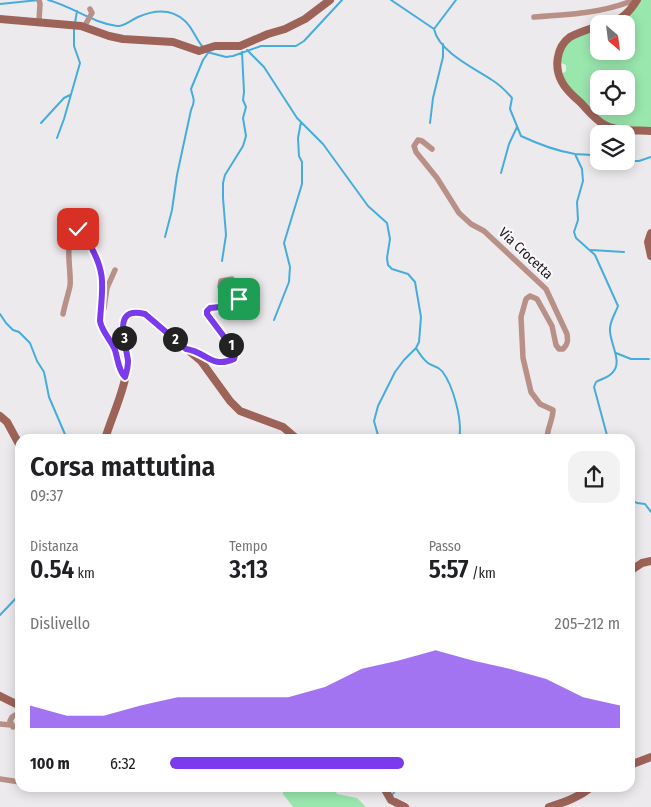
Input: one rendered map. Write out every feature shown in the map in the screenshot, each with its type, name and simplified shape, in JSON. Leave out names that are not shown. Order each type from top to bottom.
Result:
[{"type":"street","points":[[38,21],[39,0]]},
{"type":"street","points":[[0,19],[85,25],[109,36],[123,39],[173,42],[199,51],[215,46],[240,46],[268,34],[290,28],[306,19],[330,0]]},
{"type":"street","points":[[534,17],[607,9],[636,0]]},
{"type":"street","points":[[627,15],[636,0]]},
{"type":"street","points":[[85,25],[91,11]]},
{"type":"street","points":[[590,29],[569,38],[563,44],[558,54],[557,65],[560,80],[566,89],[596,119],[607,126],[651,132]]},
{"type":"street","name":"Via Crocetta","points":[[432,148],[418,140],[414,146],[416,152],[437,178],[458,213],[471,224],[484,231],[546,288],[567,334],[567,345],[563,349],[559,349],[556,345],[552,326],[537,299],[530,296],[526,299],[521,317],[523,358],[531,392],[540,404],[553,410],[553,416],[546,434]]},
{"type":"street","points":[[63,314],[70,284],[68,255],[70,242],[74,232],[78,229],[86,238],[98,259],[103,282],[100,321],[115,350],[120,371],[125,377]]},
{"type":"street","points":[[651,233],[648,242],[651,256]]},
{"type":"street","points":[[103,330],[102,322],[107,288],[115,270]]},
{"type":"street","points":[[186,349],[193,350],[217,363],[234,359],[235,355],[231,345],[207,314],[210,308],[239,305],[241,303],[239,299],[220,286],[221,281],[232,280]]},
{"type":"street","points":[[107,434],[128,367],[122,329],[123,322],[129,314],[138,312],[145,314],[201,361],[230,401],[240,411],[283,427],[291,434]]},
{"type":"street","points":[[0,416],[7,422],[15,437]]},
{"type":"street","points":[[635,568],[642,563],[651,561]]},
{"type":"street","points":[[0,696],[15,704]]},
{"type":"street","points":[[0,724],[12,726],[10,721],[15,715]]},
{"type":"street","points":[[635,762],[651,757]]},
{"type":"street","points":[[0,779],[15,781]]},
{"type":"street","points":[[386,792],[391,800],[405,807]]},
{"type":"street","points":[[549,807],[567,802],[586,792]]},
{"type":"green space","points":[[639,0],[651,0],[651,129],[635,127],[635,125],[608,123],[595,115],[635,115],[635,70],[590,70],[590,110],[570,87],[562,74],[566,71],[566,65],[559,62],[561,53],[568,42],[577,36],[590,32],[590,60],[635,60],[635,15],[630,15]]},
{"type":"green space","points":[[283,792],[336,792],[337,794],[357,798],[366,807],[293,807]]},
{"type":"waterway","points":[[0,4],[39,0]]},
{"type":"waterway","points":[[48,0],[99,22],[117,26],[150,13],[168,12],[180,17],[202,46]]},
{"type":"waterway","points":[[207,52],[226,57],[261,46],[296,46],[304,41],[342,0]]},
{"type":"waterway","points":[[391,0],[434,29],[456,0]]},
{"type":"waterway","points":[[75,23],[77,11]]},
{"type":"waterway","points":[[57,138],[80,63],[74,46],[74,27]]},
{"type":"waterway","points":[[434,29],[437,37],[450,52],[498,84],[512,98],[510,109],[521,136],[561,151],[590,155]]},
{"type":"waterway","points":[[430,123],[433,98],[443,57],[443,44]]},
{"type":"waterway","points":[[247,50],[264,67],[297,118],[323,144],[368,206],[387,223],[390,239],[387,258],[388,265],[392,269],[408,274],[415,282],[421,317],[419,342],[395,372],[378,406],[374,421],[378,434]]},
{"type":"waterway","points":[[222,261],[226,235],[223,183],[225,175],[243,146],[246,136],[243,118],[246,107],[243,100],[242,52]]},
{"type":"waterway","points":[[165,237],[194,99],[191,89],[203,60],[208,53]]},
{"type":"waterway","points":[[41,123],[64,98],[70,95]]},
{"type":"waterway","points":[[274,320],[289,282],[290,267],[284,243],[302,184],[302,162],[299,156],[298,138],[301,122]]},
{"type":"waterway","points":[[501,173],[509,144],[517,127]]},
{"type":"waterway","points":[[575,154],[582,169],[583,181],[577,202],[578,220],[574,232],[576,238],[595,255],[618,306],[610,329],[617,362],[616,368],[610,375],[596,382],[594,387],[607,434]]},
{"type":"waterway","points":[[635,161],[651,157]]},
{"type":"waterway","points":[[591,250],[624,252]]},
{"type":"waterway","points":[[0,314],[13,330],[19,332],[30,343],[37,361],[44,372],[49,397],[65,434]]},
{"type":"waterway","points":[[416,348],[426,362],[439,368],[446,377],[456,403],[460,423],[460,434]]},
{"type":"waterway","points":[[616,353],[631,359],[649,359]]},
{"type":"waterway","points":[[635,502],[645,504],[651,512]]},
{"type":"waterway","points":[[0,615],[15,599]]},
{"type":"route","points":[[78,229],[82,231],[98,259],[103,277],[101,327],[115,350],[120,371],[125,377],[128,358],[122,329],[123,322],[129,314],[138,312],[145,314],[186,349],[193,350],[217,363],[225,362],[234,359],[234,350],[207,314],[207,311],[210,308],[239,305],[241,303],[239,299]]}]
